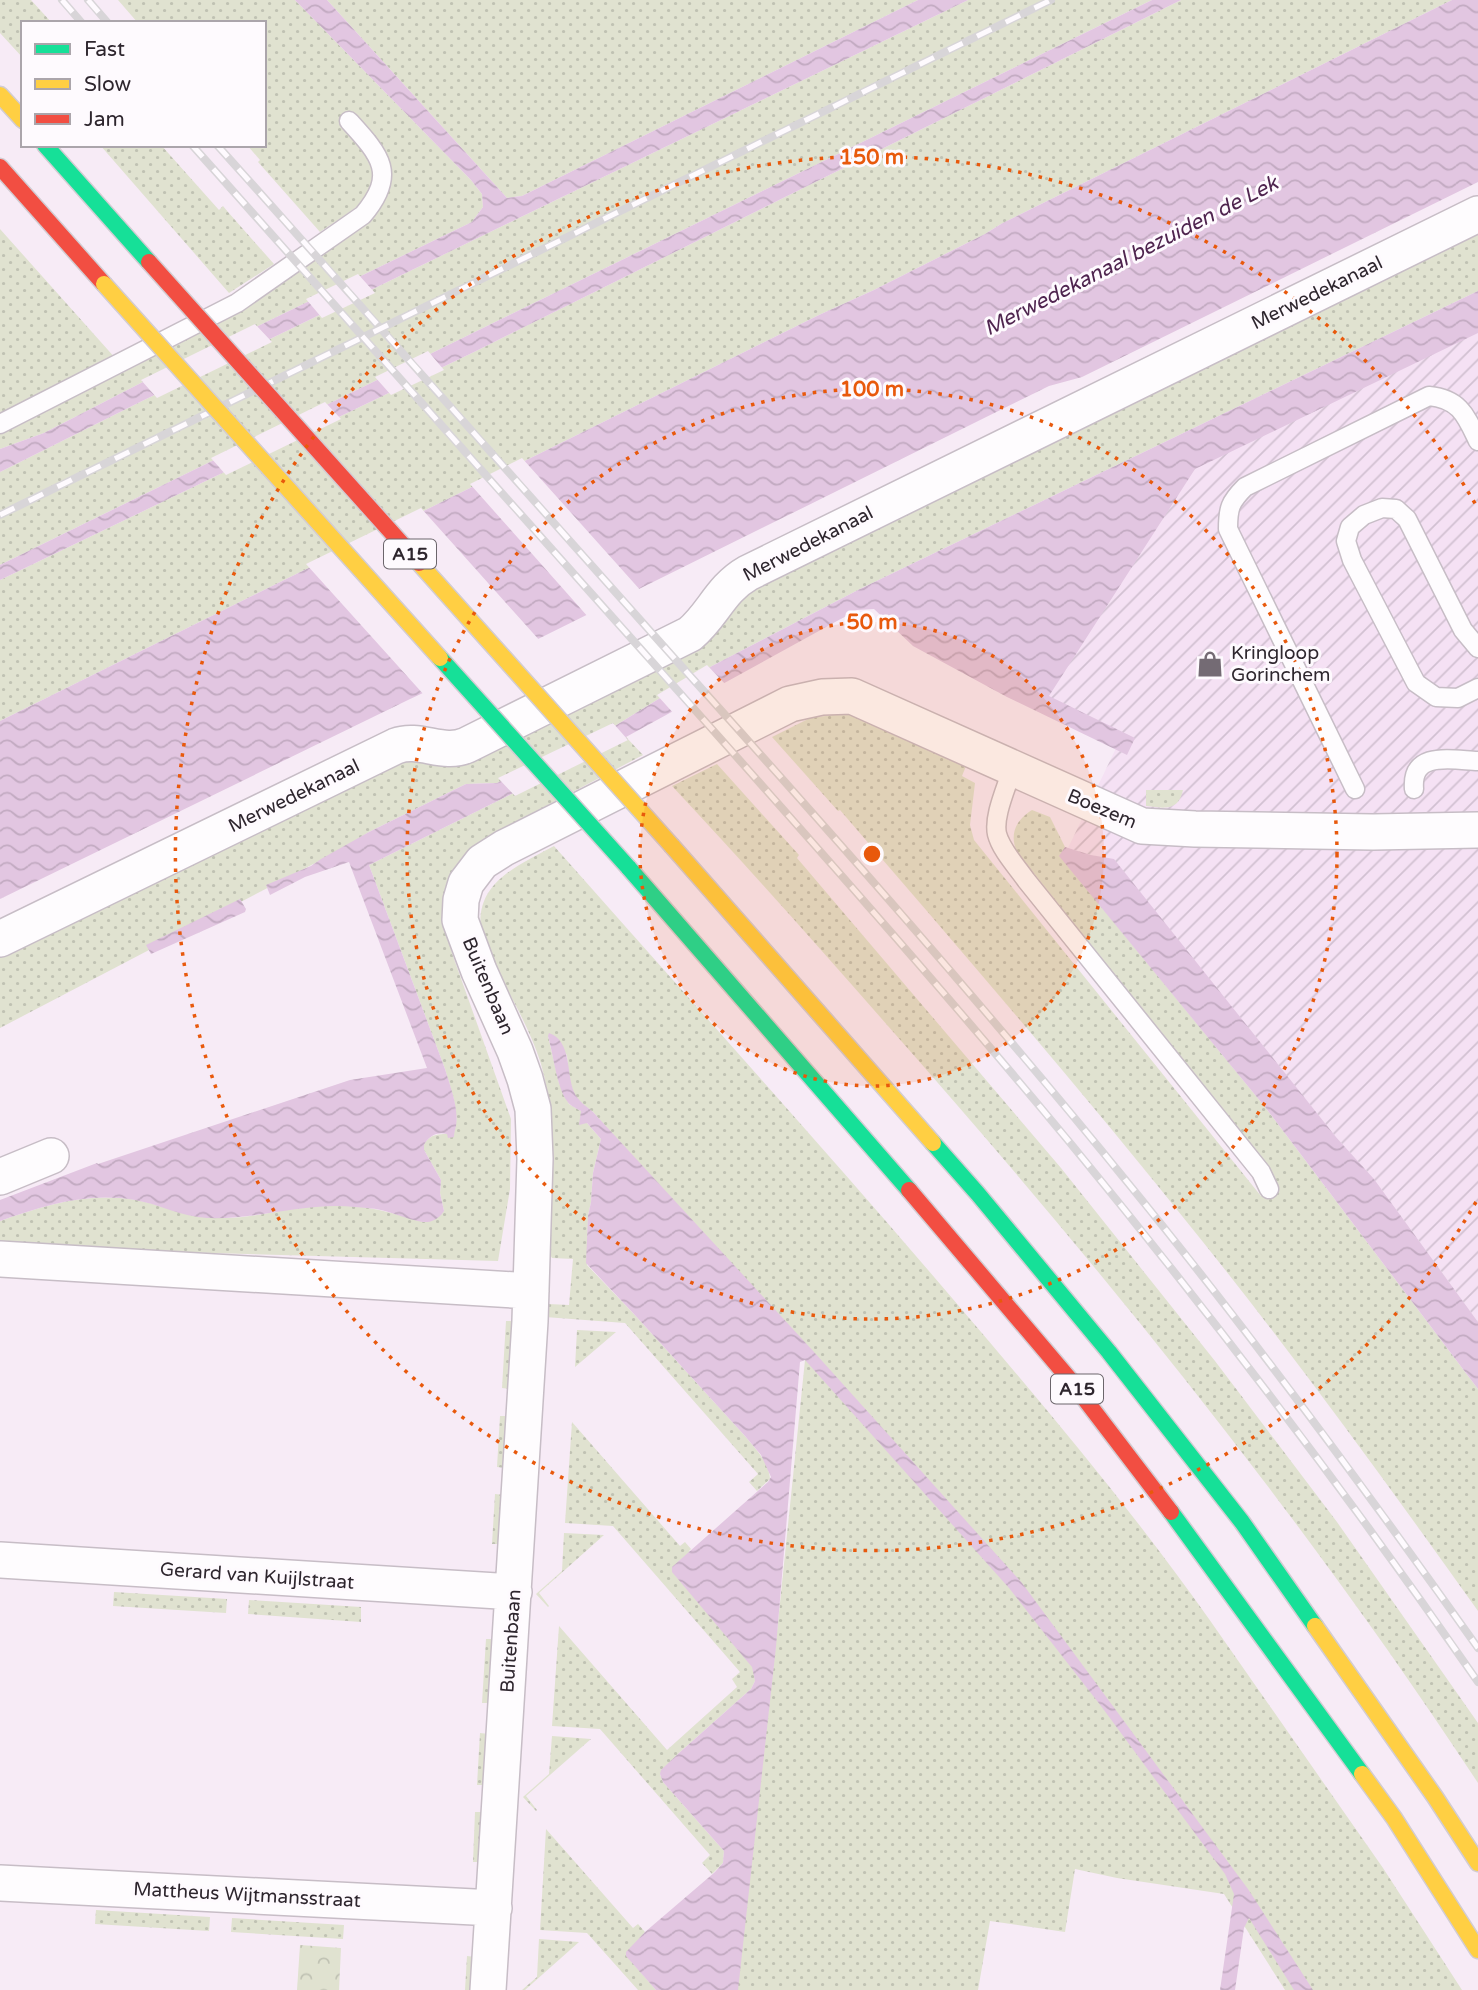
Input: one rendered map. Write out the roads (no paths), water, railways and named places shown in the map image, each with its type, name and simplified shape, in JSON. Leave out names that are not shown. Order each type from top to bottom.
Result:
[{"type":"highway","points":[[0,95],[21,118]]},
{"type":"highway","name":"A15","points":[[47,147],[672,846],[969,1184],[1109,1352],[1242,1522],[1435,1797],[1478,1863]]},
{"type":"highway","name":"A15","points":[[0,167],[628,867],[943,1228],[1071,1381],[1194,1542],[1386,1807],[1478,1950]]},
{"type":"street","name":"Merwedekanaal","points":[[0,939],[396,746],[411,743],[447,750],[467,745],[690,634],[697,629],[727,588],[748,573],[1478,214]]},
{"type":"street","name":"Boezem","points":[[790,704],[822,696],[852,696],[1142,826],[1373,832],[1478,830]]},
{"type":"street","name":"Buitenbaan","points":[[488,1990],[514,1592],[531,1291],[535,1159],[533,1109],[516,1051],[479,971],[460,920],[461,900],[466,883],[482,862],[504,848],[790,704]]},
{"type":"street","points":[[0,1177],[51,1156]]},
{"type":"street","points":[[0,1259],[531,1291]]},
{"type":"street","name":"Gerard van Kuijlstraat","points":[[0,1560],[514,1592]]},
{"type":"street","name":"Mattheus Wijtmansstraat","points":[[0,1882],[494,1908]]},
{"type":"lane","points":[[0,424],[237,303],[363,215],[374,202],[381,185],[383,168],[377,153],[349,121]]},
{"type":"lane","points":[[1355,789],[1228,529],[1228,511],[1234,498],[1245,488],[1430,396],[1444,397],[1457,405],[1466,416],[1478,441]]},
{"type":"lane","points":[[1478,648],[1463,630],[1408,519],[1396,509],[1381,508],[1364,515],[1350,527],[1346,541],[1352,560],[1416,683],[1436,697],[1458,698],[1478,688]]},
{"type":"lane","points":[[1414,789],[1416,770],[1424,762],[1478,761]]},
{"type":"lane","points":[[1012,769],[997,817],[997,834],[1007,853],[1261,1171],[1269,1189]]},
{"type":"water","points":[[295,0],[327,0],[507,198],[522,196],[918,0],[968,0],[0,472],[0,449],[44,433],[472,222],[483,207],[482,194],[471,180]]},
{"type":"water","points":[[1152,0],[1181,0],[474,352],[0,580],[0,565]]},
{"type":"water","name":"Merwedekanaal bezuiden de Lek","points":[[1452,0],[1478,0],[1478,182],[1082,377],[1049,386],[532,642],[0,899],[0,721],[874,290]]},
{"type":"water","points":[[1478,291],[1478,333],[1195,469],[1049,696],[1135,738],[1127,755],[1007,697],[913,646],[874,609],[857,610],[626,737],[369,865],[445,1069],[455,1105],[457,1119],[454,1137],[448,1138],[444,1133],[437,1134],[424,1145],[424,1150],[441,1180],[440,1193],[444,1211],[435,1219],[423,1222],[378,1209],[336,1206],[207,1218],[135,1200],[100,1198],[50,1205],[0,1221],[0,1200],[97,1163],[350,1080],[427,1068],[349,862],[305,877],[270,895],[266,885],[311,866],[369,832],[466,784],[497,783],[610,729],[712,666],[860,589]]},
{"type":"water","points":[[1065,847],[1114,859],[1336,1137],[1374,1179],[1478,1322],[1478,1389],[1265,1107],[1059,856]]},
{"type":"water","points":[[240,899],[245,912],[151,954],[146,945]]},
{"type":"water","points":[[549,1033],[556,1037],[565,1050],[574,1092],[580,1101],[814,1352],[1022,1583],[1248,1889],[1313,1990],[1294,1990],[1249,1918],[1244,1928],[1235,1990],[1220,1990],[1234,1894],[1225,1874],[1101,1706],[1009,1588],[805,1360],[800,1362],[776,1647],[738,1990],[656,1990],[626,1956],[626,1952],[645,1932],[723,1863],[724,1851],[663,1782],[660,1774],[679,1753],[751,1689],[755,1681],[752,1667],[672,1572],[672,1567],[771,1477],[761,1455],[745,1436],[586,1263],[593,1173],[601,1139],[587,1123],[579,1125],[581,1111],[570,1104],[564,1095]]},
{"type":"railway","points":[[62,0],[80,21]]},
{"type":"railway","points":[[88,0],[106,21]]},
{"type":"railway","points":[[0,515],[1051,0]]},
{"type":"railway","points":[[194,147],[787,814],[1015,1077],[1229,1342],[1381,1544],[1478,1682]]},
{"type":"railway","points":[[219,147],[797,795],[1020,1052],[1174,1240],[1263,1355],[1478,1648]]},
{"type":"place","name":"Kringloop Gorinchem","points":[[1210,664]]}]
